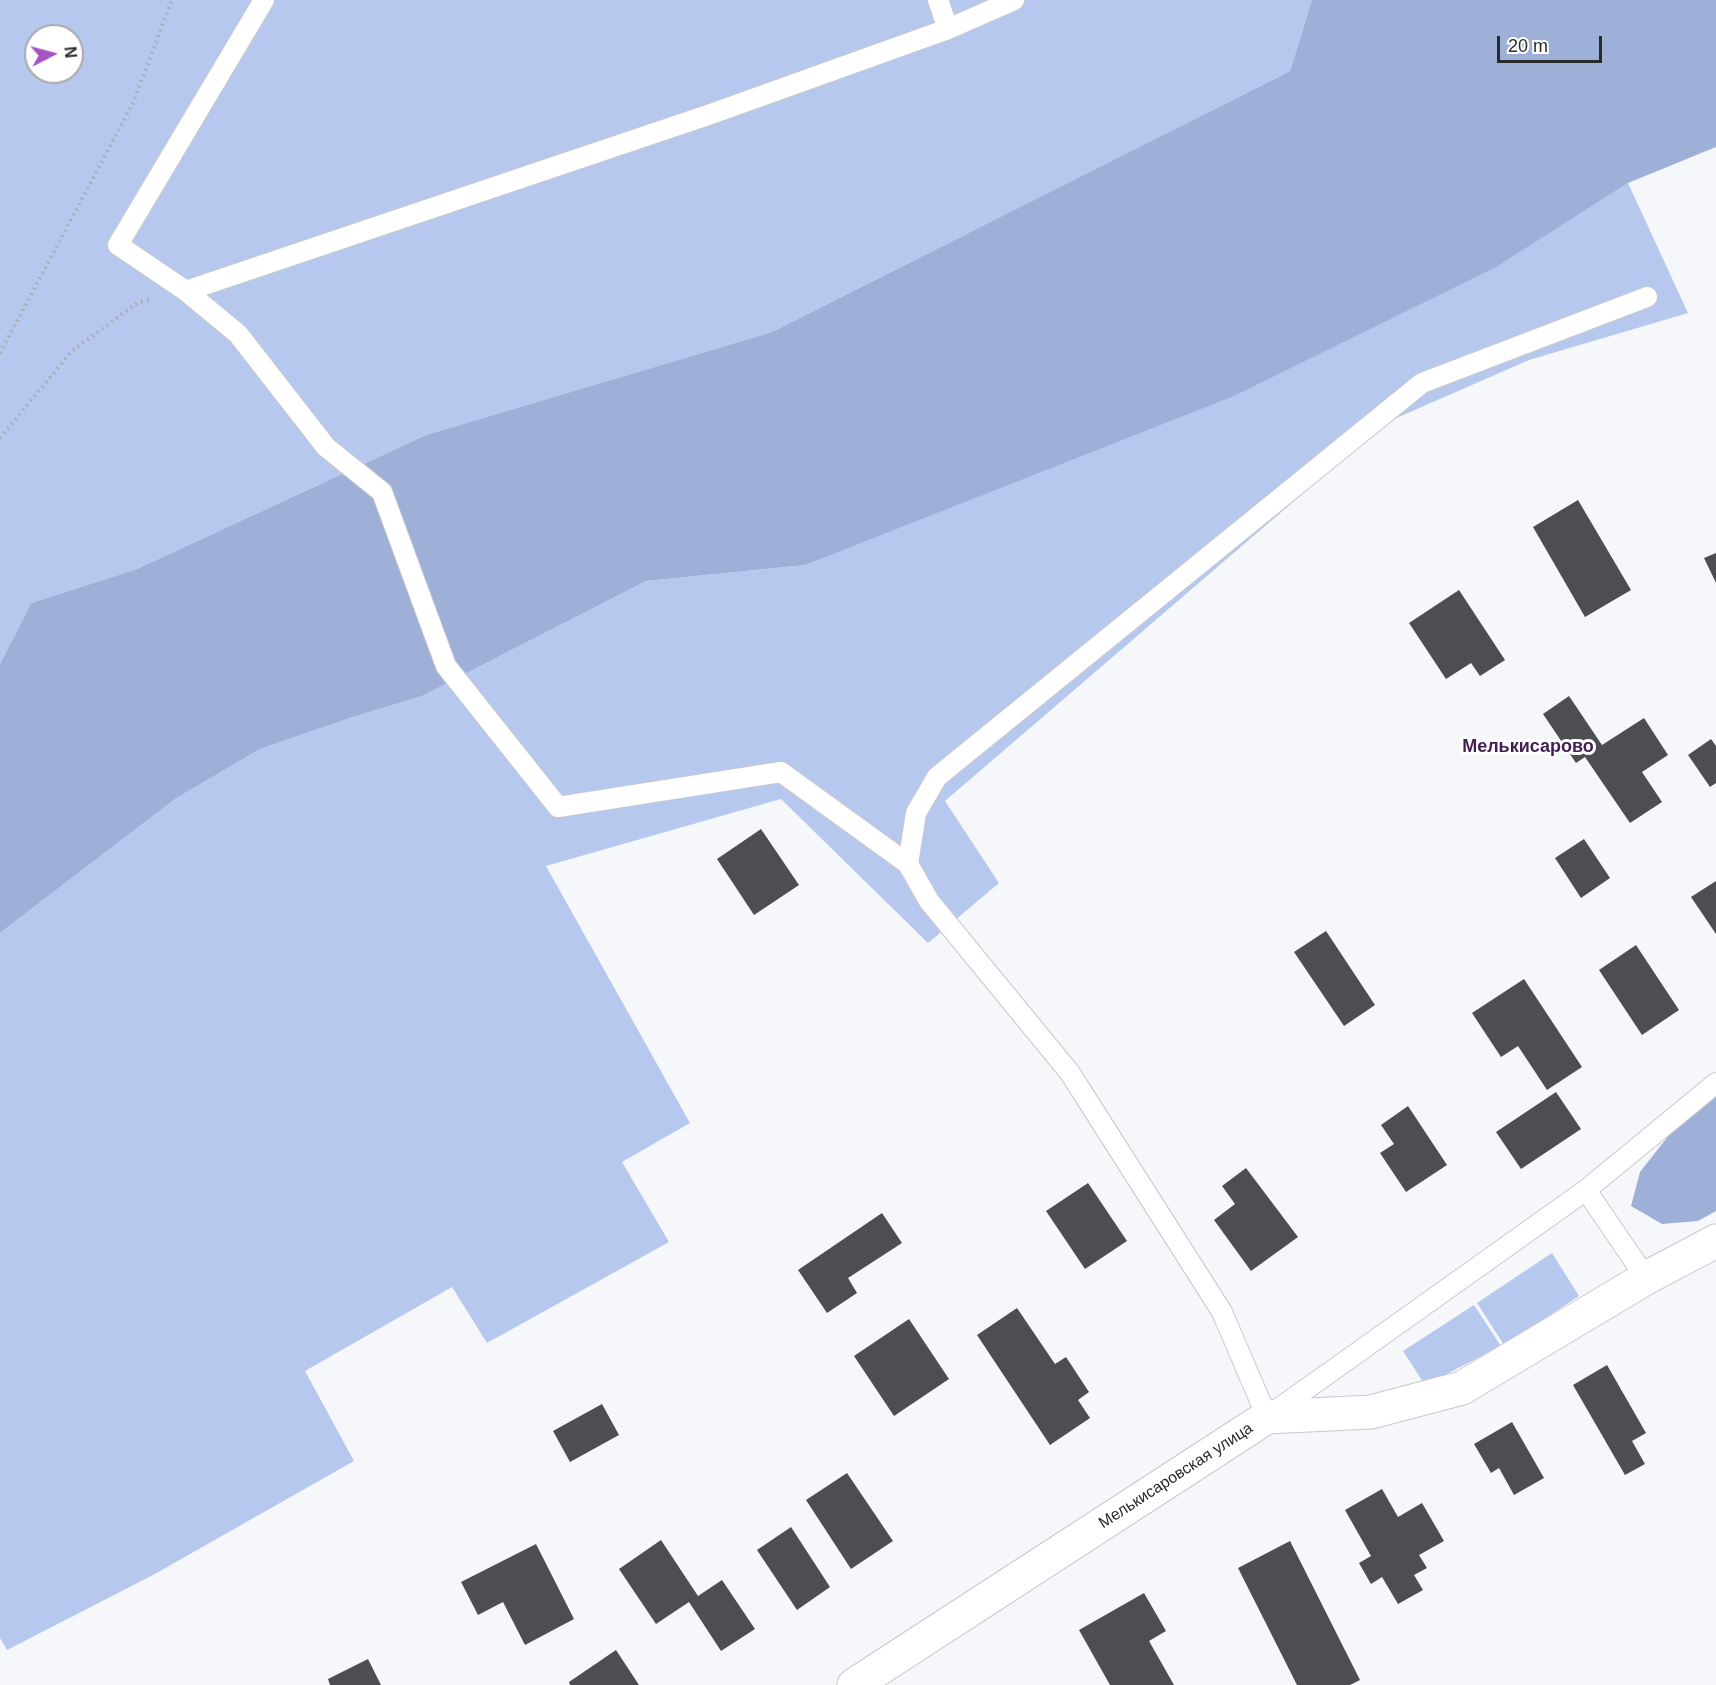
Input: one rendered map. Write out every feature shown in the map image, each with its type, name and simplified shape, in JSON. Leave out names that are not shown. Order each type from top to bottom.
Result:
[{"type":"street","name":"Мелькисаровская улица","points":[[854,1685],[1267,1417],[1371,1412],[1462,1388],[1646,1278],[1716,1241]]},
{"type":"lane","points":[[264,0],[118,245],[186,291],[238,334],[326,447],[381,492],[446,666],[558,807],[781,772],[908,864],[929,901],[1070,1073],[1222,1312],[1267,1417],[1586,1190],[1716,1083]]},
{"type":"lane","points":[[938,0],[948,29]]},
{"type":"lane","points":[[186,291],[711,114],[948,29],[1014,0]]},
{"type":"lane","points":[[908,864],[916,813],[937,777],[1422,383],[1647,297]]},
{"type":"lane","points":[[1586,1190],[1646,1278]]},
{"type":"path","points":[[0,353],[133,103],[172,0]]},
{"type":"path","points":[[0,438],[72,351],[137,303],[186,291]]},
{"type":"shaded area","points":[[0,0],[1312,0],[1290,71],[772,332],[426,435],[137,569],[31,603],[0,664]]},
{"type":"shaded area","points":[[1312,0],[1716,0],[1716,147],[1628,183],[1496,267],[1234,396],[805,565],[646,581],[422,696],[260,749],[175,799],[0,933],[0,664],[31,603],[137,569],[426,435],[772,332],[1290,71]]},
{"type":"shaded area","points":[[1628,183],[1688,313],[1529,360],[1385,423],[945,801],[999,883],[928,943],[781,799],[546,866],[690,1123],[622,1162],[669,1242],[487,1343],[452,1287],[305,1371],[354,1461],[153,1575],[7,1650],[0,1638],[0,933],[175,799],[260,749],[422,696],[646,581],[805,565],[1495,267]]},
{"type":"shaded area","points":[[1716,1084],[1716,1211],[1698,1221],[1662,1224],[1631,1206],[1640,1172],[1684,1116]]},
{"type":"shaded area","points":[[1552,1253],[1579,1296],[1504,1345],[1477,1303]]},
{"type":"shaded area","points":[[1474,1305],[1501,1346],[1425,1385],[1403,1351]]},
{"type":"building","points":[[1578,500],[1631,590],[1585,617],[1533,527]]},
{"type":"building","points":[[1716,553],[1716,583],[1704,558]]},
{"type":"building","points":[[1459,590],[1505,660],[1480,676],[1471,663],[1446,679],[1409,623]]},
{"type":"building","points":[[1569,696],[1602,745],[1644,718],[1668,755],[1642,772],[1662,802],[1630,823],[1585,757],[1576,763],[1543,714]]},
{"type":"building","points":[[1711,739],[1716,746],[1716,783],[1710,787],[1688,755]]},
{"type":"building","points":[[761,829],[799,885],[754,915],[717,859]]},
{"type":"building","points":[[1584,839],[1610,878],[1581,898],[1555,858]]},
{"type":"building","points":[[1716,881],[1716,934],[1691,897]]},
{"type":"building","points":[[1326,931],[1375,1005],[1344,1026],[1294,952]]},
{"type":"building","points":[[1636,945],[1679,1010],[1642,1035],[1599,970]]},
{"type":"building","points":[[1524,979],[1582,1067],[1547,1090],[1518,1046],[1501,1057],[1472,1013]]},
{"type":"building","points":[[1556,1092],[1581,1129],[1521,1169],[1496,1132]]},
{"type":"building","points":[[1408,1106],[1447,1165],[1406,1192],[1380,1153],[1394,1144],[1381,1125]]},
{"type":"building","points":[[1246,1168],[1298,1237],[1251,1271],[1214,1220],[1235,1204],[1222,1186]]},
{"type":"building","points":[[1088,1183],[1127,1241],[1085,1269],[1046,1211]]},
{"type":"building","points":[[882,1213],[902,1243],[848,1278],[857,1293],[827,1313],[798,1270]]},
{"type":"building","points":[[1017,1308],[1055,1364],[1066,1357],[1089,1392],[1078,1400],[1090,1418],[1050,1445],[977,1335]]},
{"type":"building","points":[[909,1319],[949,1379],[894,1416],[854,1356]]},
{"type":"building","points":[[1607,1365],[1646,1433],[1632,1441],[1645,1464],[1625,1475],[1573,1385]]},
{"type":"building","points":[[602,1404],[619,1435],[570,1462],[553,1431]]},
{"type":"building","points":[[1512,1422],[1544,1478],[1514,1495],[1499,1468],[1491,1473],[1474,1444]]},
{"type":"building","points":[[847,1473],[893,1541],[851,1569],[806,1500]]},
{"type":"building","points":[[1382,1489],[1398,1517],[1422,1503],[1444,1541],[1419,1555],[1427,1568],[1414,1575],[1423,1590],[1398,1604],[1382,1577],[1371,1584],[1359,1563],[1371,1556],[1345,1510]]},
{"type":"building","points":[[791,1527],[830,1587],[797,1610],[757,1550]]},
{"type":"building","points":[[661,1540],[698,1596],[722,1580],[755,1629],[721,1651],[689,1602],[656,1624],[619,1569]]},
{"type":"building","points":[[1290,1541],[1360,1680],[1350,1685],[1297,1685],[1238,1568]]},
{"type":"building","points":[[536,1544],[574,1619],[525,1645],[503,1602],[478,1615],[461,1582]]},
{"type":"building","points":[[1144,1593],[1166,1631],[1149,1641],[1174,1685],[1110,1685],[1079,1630]]},
{"type":"building","points":[[616,1650],[639,1685],[570,1685],[569,1682]]},
{"type":"building","points":[[368,1659],[381,1685],[330,1685],[328,1679]]},
{"type":"district","name":"Мелькисарово","points":[[1528,747]]}]
